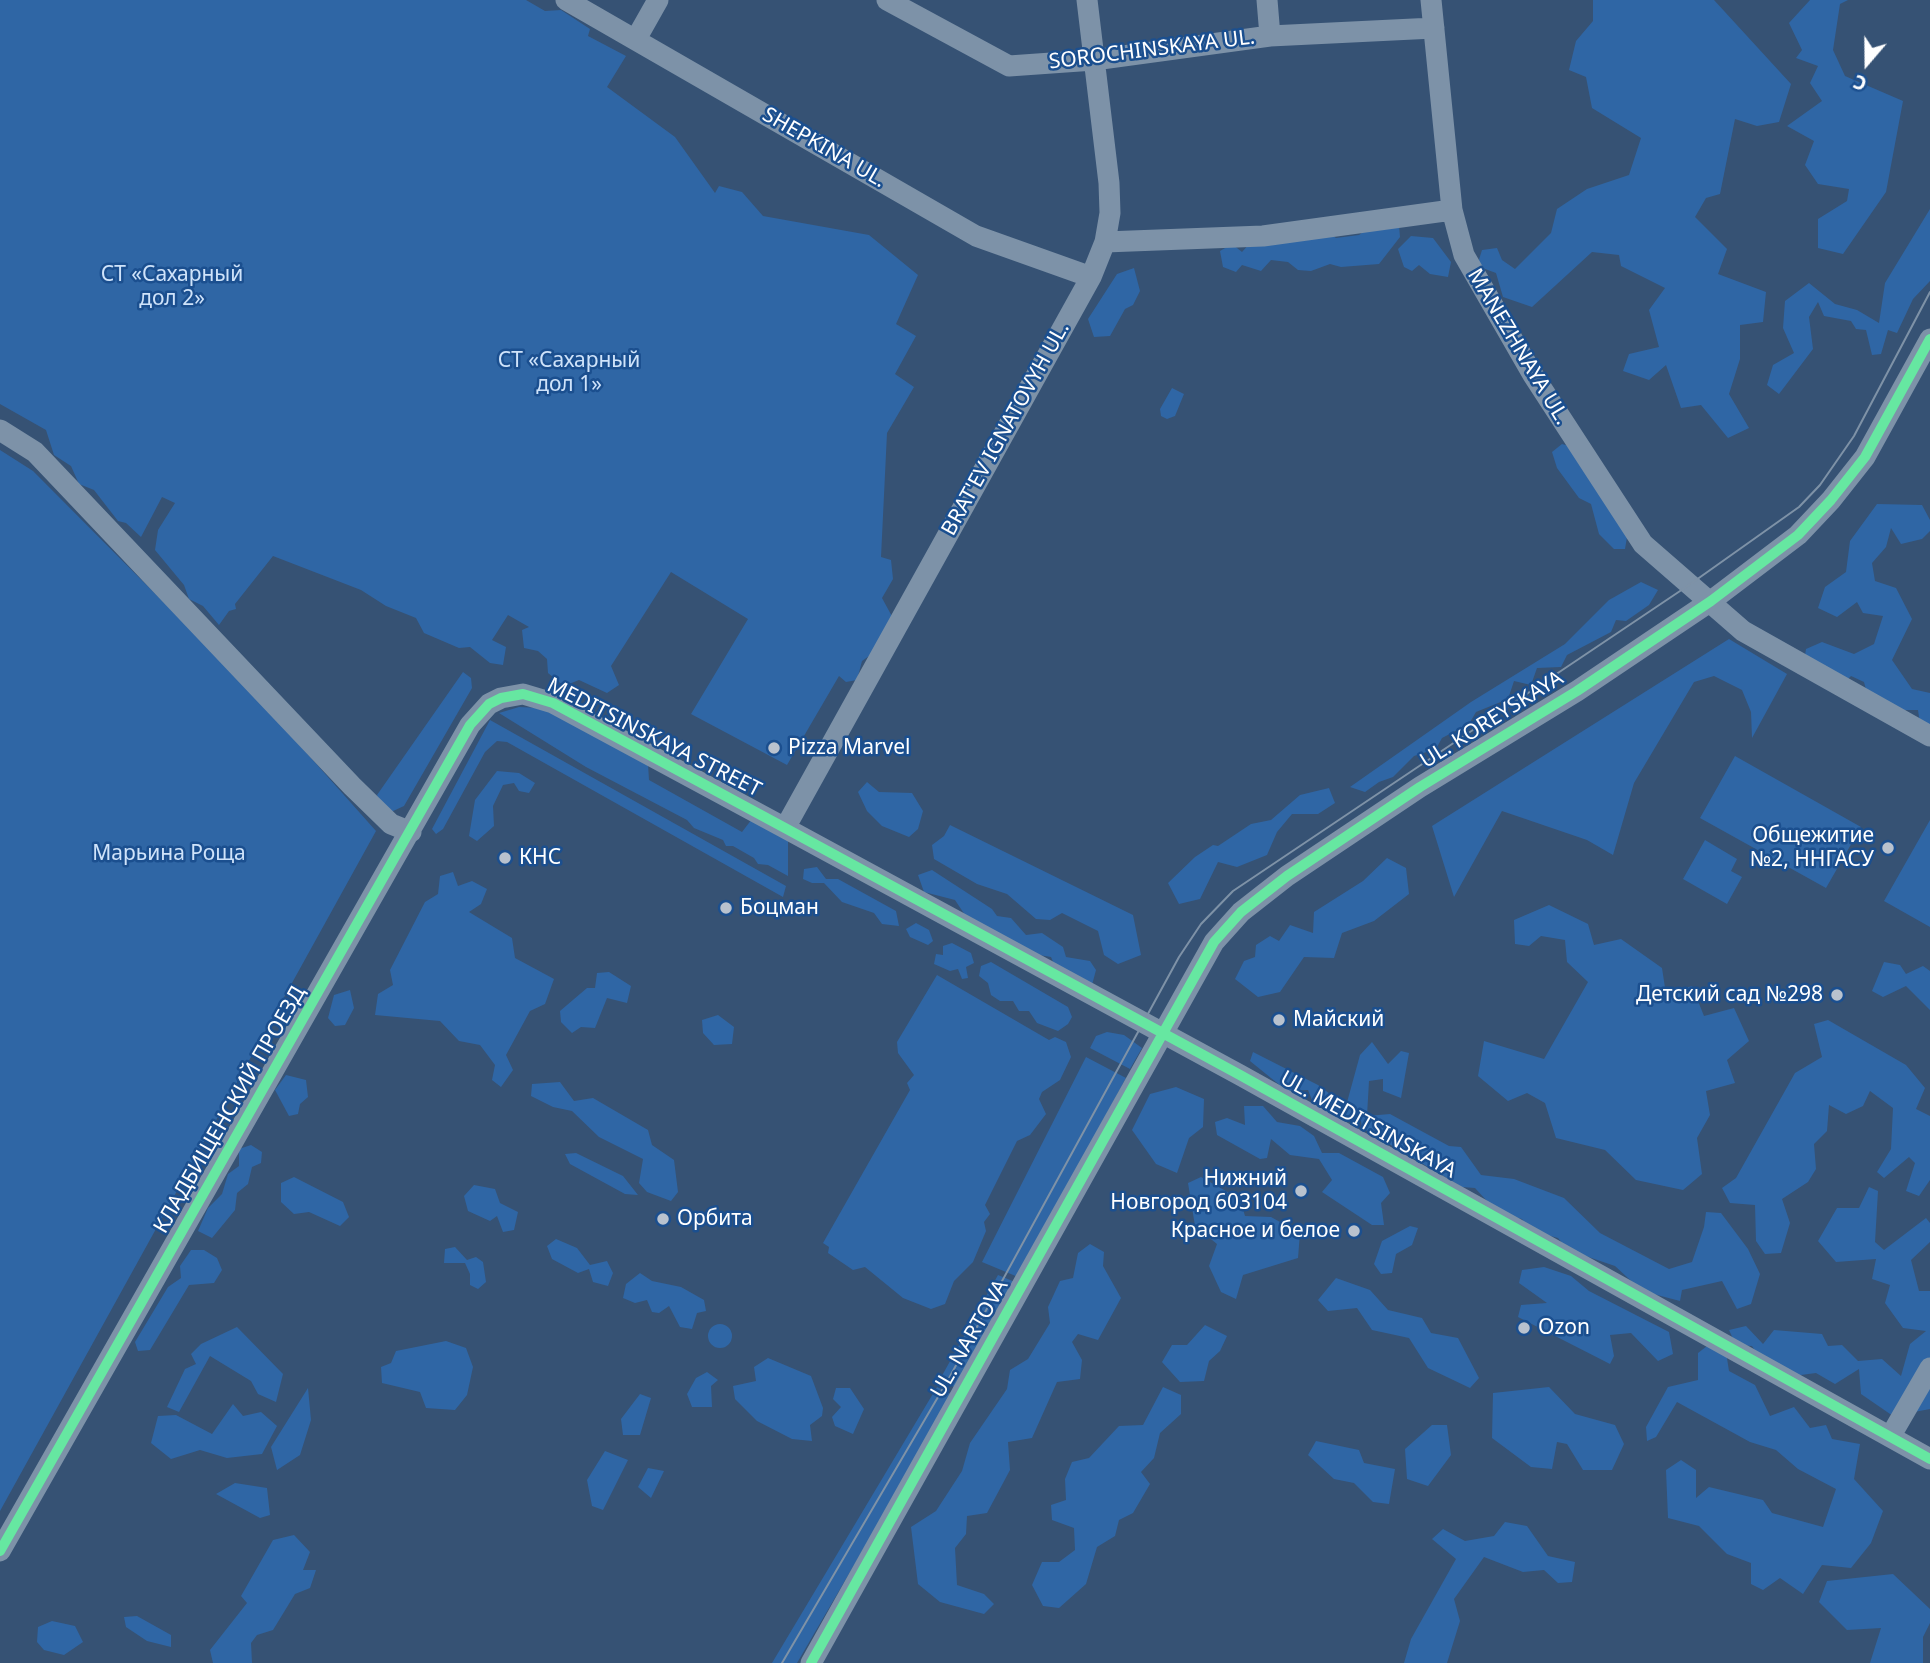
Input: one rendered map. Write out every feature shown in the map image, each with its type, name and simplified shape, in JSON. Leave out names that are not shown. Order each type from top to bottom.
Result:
[{"type":"street","name":"SHEPKINA UL.","points":[[566,0],[976,236],[1091,277]]},
{"type":"street","points":[[636,39],[659,0]]},
{"type":"street","name":"SOROCHINSKAYA UL.","points":[[887,0],[1009,65],[1094,60],[1270,36],[1434,28]]},
{"type":"street","name":"BRAT'EV IGNATOVYH UL.","points":[[785,828],[1091,277],[1105,242],[1110,213],[1109,183],[1087,0]]},
{"type":"street","points":[[1267,0],[1270,36]]},
{"type":"street","name":"MANEZHNAYA UL.","points":[[1431,0],[1452,210],[1464,255],[1498,318],[1643,544],[1678,578],[1711,601],[1753,637],[1930,736]]},
{"type":"street","points":[[1105,242],[1263,236],[1452,210]]},
{"type":"street","name":"UL. KOREYSKAYA","points":[[1161,1035],[1214,942],[1241,912],[1287,876],[1420,787],[1577,691],[1711,601],[1798,535],[1831,500],[1865,457],[1930,339]]},
{"type":"street","points":[[0,430],[35,452],[352,786],[391,824],[411,832]]},
{"type":"street","name":"MEDITSINSKAYA STREET","points":[[501,698],[523,694],[554,703],[785,828]]},
{"type":"street","name":"КЛАДБИЩЕНСКИЙ ПРОЕЗД","points":[[0,1550],[411,832],[470,724],[489,704],[501,698]]},
{"type":"street","name":"UL. MEDITSINSKAYA","points":[[785,828],[1930,1459]]},
{"type":"street","name":"UL. NARTOVA","points":[[811,1663],[1161,1035]]},
{"type":"street","points":[[1890,1437],[1930,1368]]},
{"type":"green space","name":"СТ «Сахарный дол 1»","points":[[0,0],[526,0],[545,11],[561,10],[590,29],[588,36],[626,56],[607,87],[675,137],[715,193],[719,186],[742,192],[763,216],[869,235],[918,275],[896,324],[916,336],[895,374],[914,387],[887,433],[881,557],[891,560],[893,579],[882,598],[894,620],[879,649],[862,661],[857,680],[846,682],[839,676],[787,765],[691,714],[748,619],[671,572],[611,666],[619,685],[607,693],[579,680],[564,686],[548,673],[547,659],[538,651],[524,648],[522,630],[529,627],[508,615],[492,640],[506,647],[503,665],[490,663],[470,647],[459,648],[424,633],[416,618],[386,606],[361,590],[273,556],[235,604],[236,609],[229,611],[219,625],[203,606],[189,599],[184,585],[155,550],[158,530],[175,503],[162,497],[141,537],[126,523],[118,521],[94,490],[79,484],[71,466],[54,455],[46,430],[0,404]]},
{"type":"green space","points":[[1593,0],[1714,0],[1791,84],[1779,122],[1757,126],[1735,119],[1720,194],[1706,198],[1695,217],[1727,249],[1718,274],[1766,292],[1763,322],[1740,325],[1740,359],[1729,394],[1749,428],[1728,438],[1701,405],[1681,408],[1666,365],[1649,380],[1623,371],[1629,354],[1659,347],[1649,310],[1665,288],[1621,266],[1619,255],[1592,252],[1532,307],[1503,297],[1496,273],[1477,266],[1482,250],[1497,248],[1502,260],[1515,269],[1551,233],[1557,209],[1587,189],[1629,175],[1641,138],[1592,108],[1586,77],[1569,70],[1576,41],[1593,21]]},
{"type":"green space","points":[[1810,0],[1848,0],[1840,4],[1833,50],[1845,76],[1903,101],[1886,192],[1843,254],[1818,248],[1818,219],[1847,201],[1849,189],[1818,184],[1805,165],[1814,141],[1787,126],[1822,101],[1810,83],[1818,66],[1796,58],[1802,50],[1789,23]]},
{"type":"green space","points":[[1930,209],[1930,281],[1913,299],[1897,333],[1888,330],[1881,354],[1872,355],[1866,330],[1856,329],[1851,321],[1824,316],[1818,302],[1809,317],[1813,349],[1779,394],[1767,385],[1773,365],[1794,353],[1783,328],[1785,301],[1809,283],[1835,304],[1857,310],[1879,323],[1885,283]]},
{"type":"green space","points":[[1399,225],[1400,237],[1379,264],[1341,267],[1330,264],[1311,271],[1298,270],[1288,262],[1271,260],[1261,271],[1242,265],[1236,272],[1223,267],[1220,251],[1232,244],[1242,252],[1251,242],[1328,233],[1336,238],[1359,235],[1368,228]]},
{"type":"green space","points":[[1411,236],[1433,238],[1451,262],[1448,277],[1430,274],[1419,265],[1412,271],[1404,267],[1398,249]]},
{"type":"green space","points":[[1134,268],[1140,291],[1133,305],[1125,309],[1110,336],[1094,337],[1088,319],[1117,274]]},
{"type":"green space","points":[[1172,388],[1184,394],[1175,416],[1167,419],[1161,416],[1160,409]]},
{"type":"green space","points":[[1562,444],[1569,446],[1627,537],[1625,549],[1614,549],[1599,534],[1591,504],[1579,498],[1557,468],[1552,452]]},
{"type":"green space","name":"Марьина Роща","points":[[0,450],[33,471],[246,685],[376,831],[0,1511]]},
{"type":"green space","points":[[1877,504],[1922,505],[1930,520],[1930,531],[1922,539],[1901,544],[1891,528],[1886,547],[1872,563],[1875,581],[1896,588],[1912,619],[1892,660],[1912,689],[1930,693],[1930,730],[1920,724],[1918,710],[1895,710],[1868,697],[1864,682],[1851,676],[1843,684],[1803,668],[1806,649],[1822,642],[1854,654],[1874,644],[1883,616],[1863,613],[1857,602],[1837,617],[1818,608],[1825,587],[1846,572],[1850,541]]},
{"type":"green space","points":[[1641,582],[1658,590],[1649,605],[1626,621],[1616,620],[1611,632],[1567,655],[1561,667],[1537,668],[1531,685],[1514,681],[1508,699],[1476,712],[1469,724],[1442,738],[1436,749],[1414,756],[1393,777],[1379,782],[1365,792],[1350,787],[1471,702],[1565,644],[1609,600]]},
{"type":"green space","points":[[1729,639],[1787,674],[1752,738],[1751,712],[1742,690],[1714,676],[1694,682],[1634,783],[1613,855],[1587,840],[1502,811],[1454,897],[1432,826]]},
{"type":"green space","points":[[463,672],[471,678],[472,688],[404,806],[391,812],[383,808],[377,795]]},
{"type":"green space","points":[[519,707],[540,708],[554,713],[648,764],[649,780],[742,832],[752,819],[788,840],[788,876],[768,865],[758,864],[754,858],[733,846],[726,846],[723,840],[694,828],[687,820],[586,767],[499,713]]},
{"type":"green space","points":[[490,720],[786,886],[783,897],[507,742],[497,741],[485,752],[443,829],[436,834],[432,829]]},
{"type":"green space","points":[[1735,756],[1861,827],[1826,888],[1700,818]]},
{"type":"green space","points":[[497,771],[519,773],[535,783],[529,793],[519,791],[514,783],[503,785],[493,806],[494,826],[477,841],[469,836],[475,800]]},
{"type":"green space","points":[[867,782],[879,792],[912,793],[923,811],[918,829],[909,837],[882,826],[867,811],[858,792]]},
{"type":"green space","points":[[1329,788],[1335,803],[1318,814],[1292,814],[1277,832],[1267,855],[1237,867],[1218,862],[1200,899],[1179,904],[1168,883],[1195,857],[1213,845],[1218,846],[1251,824],[1271,820],[1300,795]]},
{"type":"green space","points":[[1930,820],[1930,927],[1884,901]]},
{"type":"green space","points":[[950,825],[1133,915],[1141,955],[1118,964],[1104,955],[1098,931],[1062,913],[1050,920],[1036,919],[1007,894],[977,884],[934,859],[932,845],[944,836]]},
{"type":"green space","points":[[1705,840],[1737,859],[1731,871],[1742,877],[1727,904],[1683,879]]},
{"type":"green space","points":[[1387,858],[1406,868],[1409,894],[1374,921],[1342,933],[1334,958],[1304,957],[1280,992],[1258,997],[1235,979],[1244,961],[1255,957],[1256,945],[1270,936],[1279,941],[1290,925],[1313,933],[1314,912],[1363,881]]},
{"type":"green space","points":[[817,867],[826,879],[838,879],[896,911],[899,926],[882,924],[874,913],[842,902],[824,883],[812,883],[803,879],[804,869]]},
{"type":"green space","points":[[932,870],[992,909],[997,916],[1011,918],[1026,935],[1042,933],[1063,947],[1066,957],[1090,961],[1096,970],[1092,985],[1057,971],[1051,957],[1033,954],[969,921],[955,900],[924,892],[918,875]]},
{"type":"green space","points":[[453,872],[458,886],[472,881],[487,889],[481,904],[469,912],[512,938],[515,958],[554,979],[545,1004],[530,1011],[506,1055],[513,1070],[501,1087],[492,1080],[495,1065],[480,1045],[459,1041],[440,1021],[375,1015],[378,994],[393,985],[390,970],[425,902],[438,894],[440,876]]},
{"type":"green space","points":[[1549,905],[1588,924],[1594,945],[1621,939],[1662,968],[1666,994],[1692,986],[1704,1016],[1734,1008],[1749,1041],[1727,1060],[1735,1083],[1706,1091],[1710,1115],[1697,1138],[1702,1174],[1683,1190],[1636,1180],[1605,1150],[1556,1138],[1545,1103],[1527,1093],[1508,1101],[1478,1076],[1484,1041],[1544,1059],[1588,982],[1567,962],[1565,940],[1541,936],[1529,946],[1515,944],[1514,920]]},
{"type":"green space","points":[[916,923],[929,930],[933,941],[928,945],[910,937],[906,929]]},
{"type":"green space","points":[[952,943],[971,953],[974,963],[966,967],[968,978],[962,979],[958,969],[950,971],[934,964],[936,954],[943,955],[943,946]]},
{"type":"green space","points":[[991,962],[1068,1007],[1072,1017],[1068,1024],[1058,1031],[1037,1023],[1029,1011],[1019,1011],[1013,1001],[1000,1001],[991,995],[988,983],[979,976],[981,966]]},
{"type":"green space","points":[[1884,962],[1900,965],[1906,974],[1923,966],[1930,971],[1930,1010],[1906,986],[1883,997],[1872,991]]},
{"type":"green space","points":[[609,972],[631,986],[627,1003],[607,998],[595,1028],[581,1027],[572,1033],[561,1022],[560,1011],[587,988],[595,988],[597,973]]},
{"type":"green space","points":[[937,975],[1049,1040],[1055,1037],[1066,1042],[1071,1057],[1060,1080],[1042,1092],[1039,1099],[1046,1114],[1030,1135],[1017,1141],[985,1205],[990,1214],[984,1222],[986,1231],[973,1262],[954,1281],[945,1304],[931,1309],[903,1298],[865,1267],[853,1270],[828,1253],[829,1247],[823,1243],[910,1090],[907,1083],[914,1075],[898,1053],[897,1042]]},
{"type":"green space","points":[[350,990],[354,1008],[345,1025],[335,1026],[328,1018],[334,995]]},
{"type":"green space","points":[[718,1015],[734,1027],[732,1044],[714,1045],[703,1033],[702,1020]]},
{"type":"green space","points":[[1828,1020],[1906,1065],[1925,1088],[1916,1109],[1930,1116],[1930,1180],[1919,1196],[1906,1191],[1915,1163],[1909,1157],[1884,1178],[1877,1172],[1891,1149],[1893,1108],[1870,1091],[1863,1106],[1846,1114],[1829,1105],[1827,1131],[1814,1144],[1816,1169],[1808,1182],[1782,1199],[1790,1223],[1781,1253],[1765,1254],[1756,1241],[1755,1205],[1730,1203],[1722,1188],[1736,1178],[1795,1073],[1822,1057],[1814,1024]]},
{"type":"green space","points":[[1107,1032],[1124,1035],[1142,1048],[1130,1069],[1090,1048],[1096,1036]]},
{"type":"green space","points":[[1372,1042],[1388,1064],[1401,1051],[1409,1053],[1401,1098],[1383,1091],[1383,1079],[1369,1081],[1367,1116],[1390,1114],[1449,1146],[1461,1147],[1481,1175],[1514,1179],[1564,1198],[1600,1233],[1669,1269],[1692,1262],[1704,1227],[1706,1212],[1721,1213],[1748,1249],[1760,1274],[1751,1304],[1737,1309],[1722,1281],[1682,1290],[1680,1301],[1642,1291],[1615,1266],[1568,1250],[1558,1238],[1529,1230],[1522,1219],[1498,1213],[1475,1188],[1462,1187],[1362,1128],[1361,1121],[1342,1117],[1312,1100],[1308,1090],[1287,1091],[1250,1061],[1253,1052],[1318,1085],[1346,1106],[1360,1055]]},
{"type":"green space","points":[[1086,1057],[1126,1078],[1018,1277],[982,1262]]},
{"type":"green space","points":[[286,1075],[306,1080],[308,1097],[300,1104],[298,1114],[289,1116],[275,1090]]},
{"type":"green space","points":[[560,1082],[574,1101],[593,1098],[648,1130],[652,1145],[674,1160],[678,1192],[671,1201],[647,1192],[639,1183],[643,1159],[599,1137],[572,1111],[553,1107],[531,1096],[532,1084]]},
{"type":"green space","points":[[1176,1087],[1204,1099],[1203,1127],[1189,1138],[1177,1173],[1156,1164],[1132,1130],[1150,1094]]},
{"type":"green space","points":[[1244,1106],[1263,1106],[1277,1122],[1300,1126],[1314,1136],[1322,1153],[1339,1153],[1383,1177],[1390,1193],[1381,1203],[1384,1225],[1372,1225],[1322,1192],[1332,1180],[1319,1159],[1290,1155],[1271,1139],[1267,1158],[1260,1159],[1217,1135],[1215,1122],[1227,1118],[1245,1125]]},
{"type":"green space","points":[[251,1145],[262,1152],[261,1163],[252,1167],[248,1184],[237,1193],[235,1210],[212,1238],[198,1231],[208,1208],[222,1194],[228,1174],[239,1166],[239,1149]]},
{"type":"green space","points":[[576,1153],[623,1176],[638,1195],[625,1194],[570,1164],[565,1154]]},
{"type":"green space","points":[[294,1177],[343,1202],[349,1217],[340,1226],[309,1212],[294,1214],[281,1202],[281,1183]]},
{"type":"green space","points":[[1201,1177],[1240,1199],[1245,1216],[1271,1217],[1300,1233],[1298,1258],[1243,1275],[1236,1299],[1221,1292],[1209,1266],[1217,1244],[1195,1226],[1188,1183]]},
{"type":"green space","points":[[474,1185],[495,1189],[500,1203],[518,1212],[514,1230],[503,1232],[497,1216],[490,1221],[468,1211],[464,1196]]},
{"type":"green space","points":[[1869,1187],[1878,1191],[1875,1242],[1884,1250],[1926,1218],[1930,1223],[1930,1242],[1911,1260],[1919,1291],[1930,1291],[1930,1409],[1893,1416],[1861,1394],[1859,1369],[1835,1384],[1816,1373],[1793,1376],[1759,1357],[1752,1346],[1736,1345],[1729,1330],[1746,1326],[1763,1344],[1774,1330],[1822,1334],[1828,1346],[1842,1345],[1858,1361],[1882,1359],[1901,1376],[1910,1344],[1926,1331],[1903,1328],[1885,1303],[1890,1285],[1872,1279],[1876,1259],[1836,1262],[1818,1241],[1837,1208],[1859,1208]]},
{"type":"green space","points":[[1410,1226],[1418,1228],[1412,1245],[1396,1254],[1392,1273],[1381,1274],[1374,1264],[1382,1241]]},
{"type":"green space","points":[[556,1239],[577,1248],[590,1265],[607,1261],[613,1273],[608,1286],[593,1282],[589,1269],[578,1273],[552,1259],[547,1246]]},
{"type":"green space","points":[[1090,1244],[1104,1252],[1103,1266],[1121,1298],[1098,1340],[1078,1334],[1072,1342],[1082,1360],[1080,1379],[1057,1382],[1032,1438],[1008,1442],[1010,1470],[987,1513],[967,1516],[966,1534],[955,1548],[957,1585],[984,1594],[994,1604],[984,1614],[940,1602],[918,1584],[911,1527],[936,1511],[962,1471],[970,1443],[1007,1389],[1010,1370],[1028,1359],[1050,1323],[1048,1307],[1060,1281],[1073,1278],[1078,1253]]},
{"type":"green space","points":[[455,1247],[467,1260],[476,1257],[483,1262],[486,1282],[478,1289],[470,1285],[470,1274],[465,1263],[444,1263],[445,1249]]},
{"type":"green space","points":[[191,1250],[204,1250],[217,1258],[222,1270],[214,1283],[189,1285],[150,1350],[138,1351],[135,1342],[168,1287],[181,1278],[180,1266]]},
{"type":"green space","points":[[1544,1267],[1571,1276],[1589,1291],[1669,1332],[1673,1354],[1658,1361],[1631,1333],[1610,1335],[1614,1356],[1610,1364],[1518,1317],[1521,1305],[1547,1303],[1519,1283],[1522,1270]]},
{"type":"green space","points":[[640,1273],[652,1281],[681,1287],[704,1300],[706,1311],[697,1313],[692,1329],[680,1327],[669,1306],[659,1313],[652,1312],[647,1300],[635,1303],[623,1298],[626,1284]]},
{"type":"green space","points":[[998,1275],[1015,1282],[957,1388],[939,1381]]},
{"type":"green space","points":[[1336,1278],[1370,1290],[1388,1310],[1422,1318],[1431,1333],[1458,1338],[1479,1378],[1470,1388],[1428,1368],[1409,1338],[1372,1330],[1357,1308],[1328,1311],[1318,1300]]},
{"type":"green space","points":[[720,1324],[728,1328],[732,1336],[728,1344],[720,1348],[712,1344],[708,1336],[712,1328]]},
{"type":"green space","points":[[1205,1325],[1227,1336],[1220,1351],[1209,1361],[1204,1381],[1180,1382],[1162,1362],[1172,1345],[1187,1345]]},
{"type":"green space","points":[[237,1327],[283,1374],[276,1402],[258,1394],[251,1381],[210,1356],[179,1412],[167,1407],[185,1369],[196,1364],[191,1354],[201,1344]]},
{"type":"green space","points":[[446,1341],[466,1348],[473,1367],[467,1395],[455,1410],[426,1408],[420,1392],[382,1383],[381,1367],[391,1363],[396,1351]]},
{"type":"green space","points":[[1711,1343],[1726,1352],[1729,1371],[1755,1385],[1770,1416],[1794,1407],[1810,1428],[1826,1425],[1832,1439],[1860,1444],[1854,1479],[1883,1511],[1871,1543],[1851,1568],[1822,1565],[1803,1594],[1780,1578],[1763,1590],[1751,1584],[1751,1563],[1727,1554],[1699,1526],[1668,1518],[1666,1470],[1681,1460],[1696,1470],[1696,1498],[1709,1487],[1763,1500],[1772,1513],[1823,1527],[1836,1489],[1798,1469],[1776,1450],[1750,1442],[1677,1402],[1656,1437],[1647,1441],[1646,1427],[1668,1387],[1698,1380],[1698,1353]]},
{"type":"green space","points":[[768,1358],[811,1376],[823,1408],[822,1416],[810,1425],[812,1441],[792,1439],[757,1421],[735,1399],[733,1386],[756,1381],[754,1367]]},
{"type":"green space","points":[[707,1372],[718,1380],[711,1386],[712,1407],[692,1407],[687,1394],[696,1378]]},
{"type":"green space","points":[[937,1387],[953,1395],[797,1663],[772,1663]]},
{"type":"green space","points":[[1163,1387],[1181,1395],[1181,1414],[1160,1433],[1154,1458],[1141,1472],[1150,1484],[1133,1513],[1119,1520],[1115,1536],[1097,1547],[1086,1584],[1059,1608],[1043,1606],[1032,1585],[1042,1562],[1059,1562],[1075,1550],[1074,1528],[1052,1520],[1051,1505],[1066,1500],[1065,1479],[1072,1462],[1089,1458],[1119,1426],[1143,1425]]},
{"type":"green space","points":[[1549,1387],[1575,1414],[1615,1425],[1624,1444],[1612,1470],[1583,1470],[1567,1444],[1557,1442],[1552,1469],[1531,1467],[1492,1438],[1493,1393]]},
{"type":"green space","points":[[308,1388],[311,1420],[300,1455],[277,1470],[271,1447]]},
{"type":"green space","points":[[836,1388],[850,1388],[864,1409],[853,1434],[835,1426],[832,1417],[841,1407],[833,1399]]},
{"type":"green space","points":[[640,1394],[651,1398],[640,1435],[623,1435],[621,1419]]},
{"type":"green space","points":[[233,1404],[243,1416],[261,1412],[277,1426],[262,1454],[227,1458],[200,1450],[171,1459],[151,1443],[158,1416],[176,1415],[212,1434]]},
{"type":"green space","points":[[1432,1425],[1447,1425],[1451,1455],[1428,1486],[1407,1479],[1405,1449]]},
{"type":"green space","points":[[1316,1441],[1359,1450],[1364,1463],[1395,1469],[1389,1504],[1373,1502],[1354,1483],[1334,1479],[1308,1455]]},
{"type":"green space","points":[[605,1451],[628,1460],[603,1510],[592,1506],[587,1480]]},
{"type":"green space","points":[[648,1468],[664,1471],[651,1498],[638,1487]]},
{"type":"green space","points":[[235,1483],[267,1488],[270,1515],[260,1518],[216,1494]]},
{"type":"green space","points":[[1505,1522],[1527,1526],[1548,1556],[1575,1562],[1572,1582],[1558,1583],[1544,1570],[1523,1572],[1484,1557],[1454,1599],[1460,1621],[1447,1663],[1404,1663],[1411,1639],[1456,1559],[1432,1539],[1443,1529],[1465,1541],[1494,1536]]},
{"type":"green space","points":[[294,1535],[310,1552],[303,1570],[316,1570],[310,1588],[295,1594],[273,1630],[257,1635],[251,1643],[252,1663],[213,1663],[210,1650],[247,1603],[241,1596],[273,1540]]},
{"type":"green space","points":[[1893,1574],[1930,1609],[1930,1623],[1923,1637],[1923,1663],[1870,1663],[1881,1628],[1847,1630],[1819,1602],[1827,1581]]},
{"type":"green space","points":[[137,1616],[171,1635],[171,1647],[147,1641],[126,1627],[124,1617]]},
{"type":"green space","points":[[52,1621],[75,1626],[83,1642],[64,1655],[44,1650],[37,1642],[38,1627]]},
{"type":"tram line","points":[[782,1663],[948,1380],[1179,957],[1201,924],[1233,891],[1689,585],[1799,507],[1820,485],[1854,436],[1930,292]]},
{"type":"cycle path","points":[[811,1663],[1214,942],[1241,912],[1287,876],[1420,787],[1577,691],[1711,601],[1798,535],[1831,500],[1865,457],[1930,339]]},
{"type":"cycle path","points":[[0,1551],[470,725],[489,704],[501,698],[523,694],[553,703],[1240,1075],[1930,1459]]},
{"type":"place","name":"Pizza Marvel","points":[[774,748]]},
{"type":"place","name":"Общежитие №2, ННГАСУ","points":[[1888,848]]},
{"type":"place","name":"КНС","points":[[505,858]]},
{"type":"place","name":"Боцман","points":[[726,908]]},
{"type":"place","name":"Детский сад №298","points":[[1837,995]]},
{"type":"place","name":"Майский","points":[[1279,1020]]},
{"type":"place","name":"Нижний Новгород 603104","points":[[1301,1191]]},
{"type":"place","name":"Орбита","points":[[663,1219]]},
{"type":"place","name":"Красное и белое","points":[[1354,1231]]},
{"type":"place","name":"Ozon","points":[[1524,1328]]},
{"type":"park label","name":"СТ «Сахарный дол 2»","points":[[172,287]]}]
